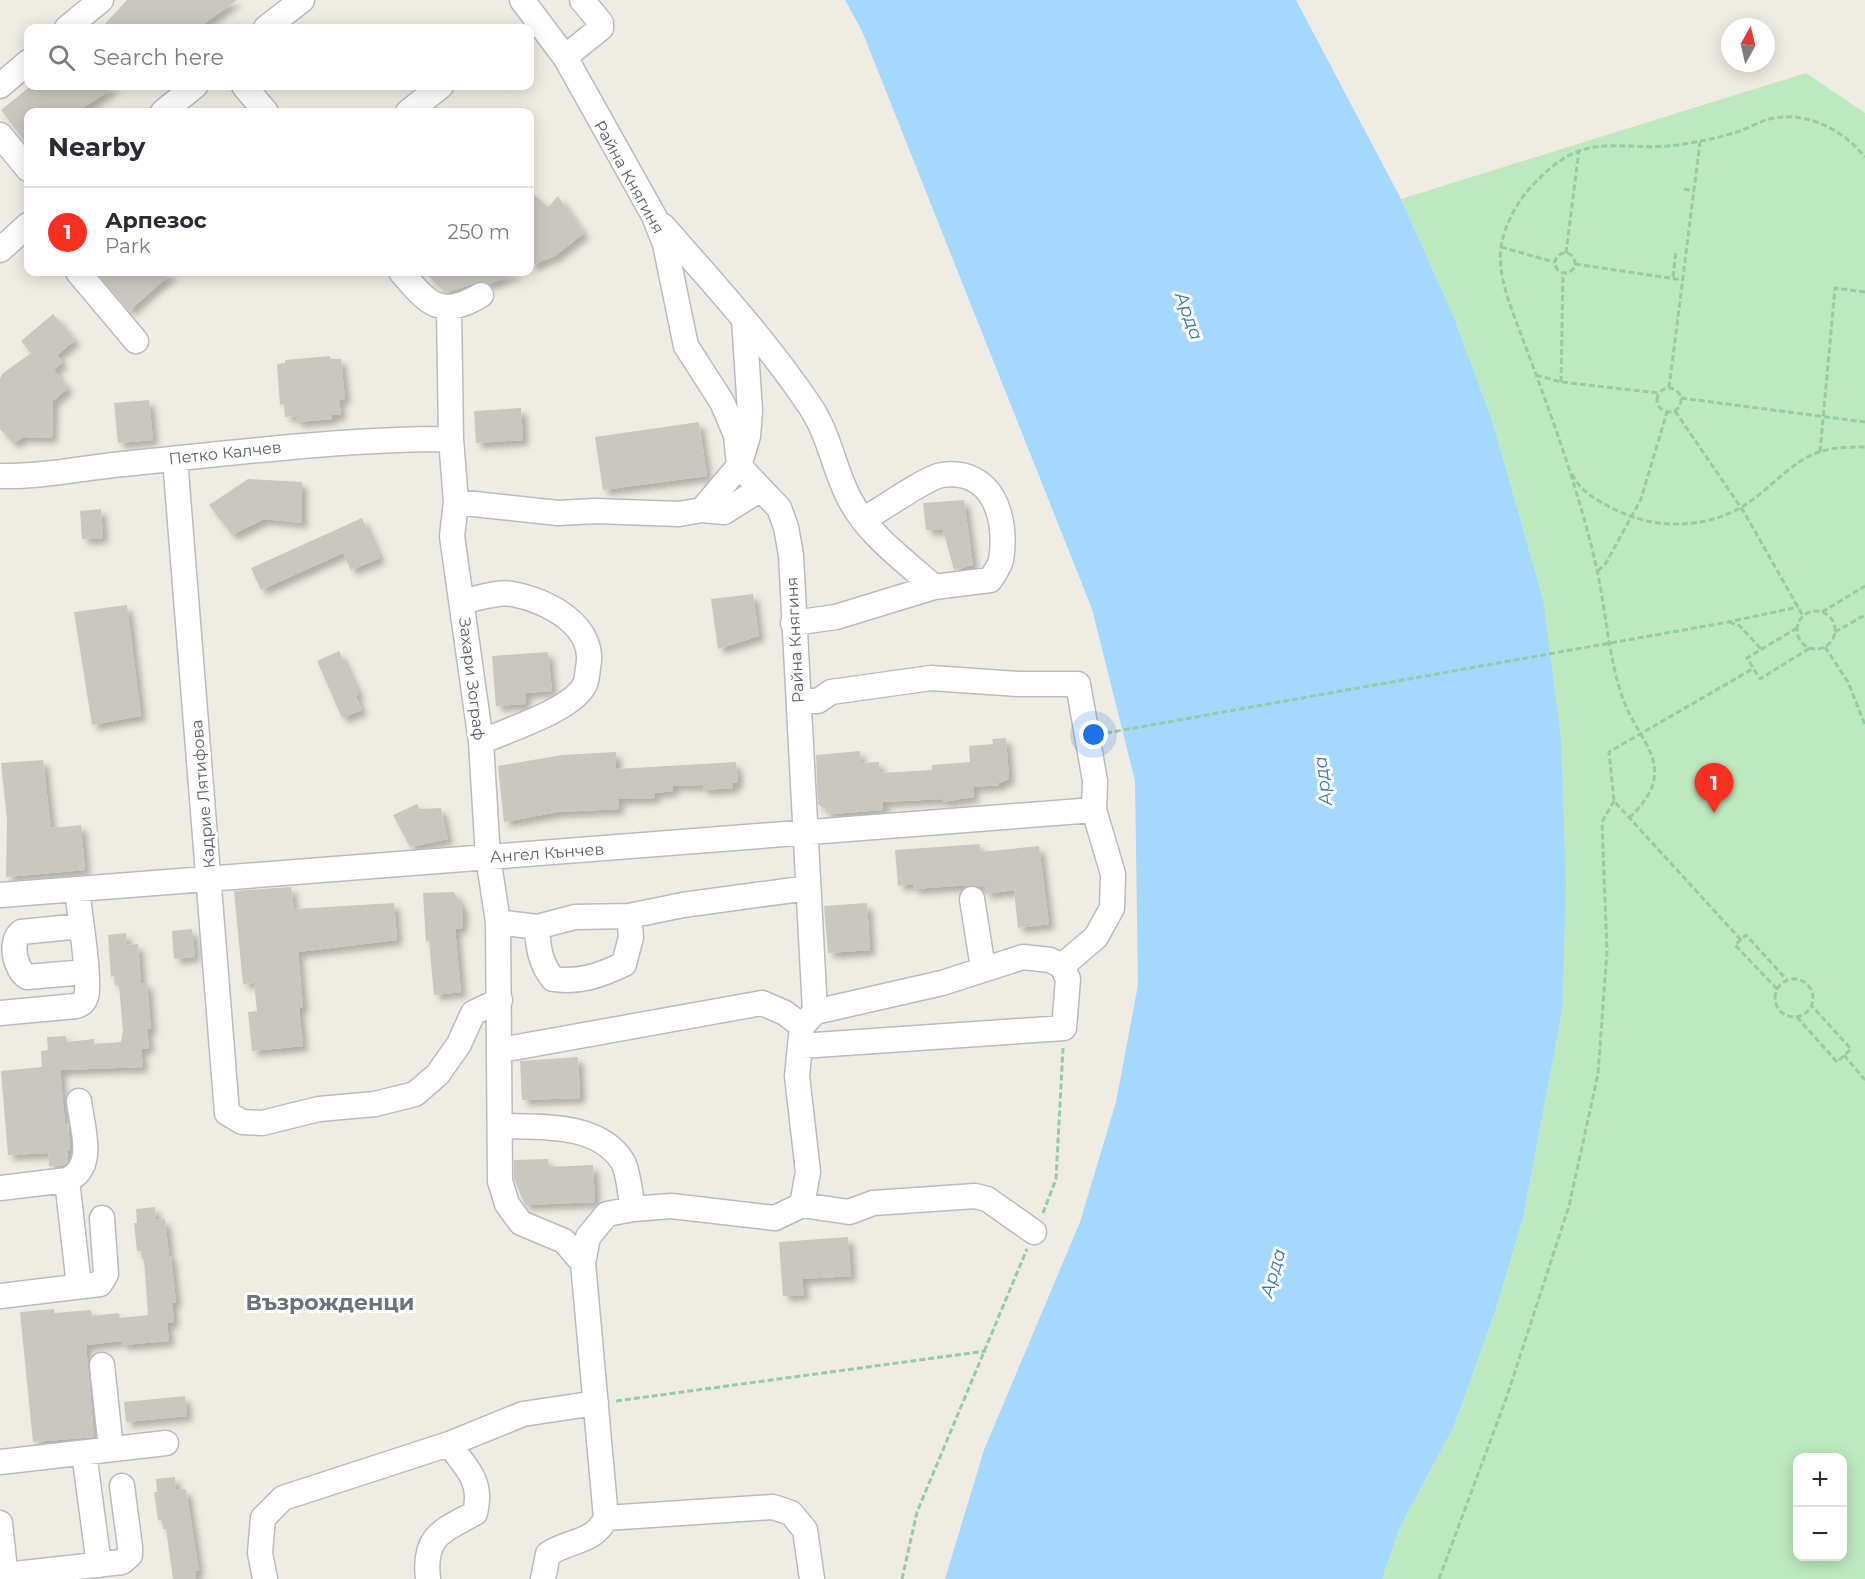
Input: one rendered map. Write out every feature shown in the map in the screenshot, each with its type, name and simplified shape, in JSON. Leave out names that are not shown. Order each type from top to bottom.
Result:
[{"type":"street","points":[[72,24],[101,0]]},
{"type":"street","points":[[271,24],[302,0]]},
{"type":"street","name":"Райна Княгиня","points":[[522,0],[565,57],[654,216],[665,244],[686,345],[722,402],[736,435],[738,466],[779,508],[786,527],[791,555],[808,888],[806,1028],[798,1076],[799,1106],[806,1139],[808,1172],[802,1204]]},
{"type":"street","points":[[565,57],[601,28],[601,23],[582,0]]},
{"type":"street","points":[[0,86],[24,65]]},
{"type":"street","points":[[168,108],[190,90]]},
{"type":"street","points":[[248,90],[263,108]]},
{"type":"street","points":[[413,108],[436,90]]},
{"type":"street","points":[[0,135],[24,164]]},
{"type":"street","points":[[654,216],[744,319],[812,408],[849,498],[863,520],[881,540],[934,586]]},
{"type":"street","points":[[0,250],[24,229]]},
{"type":"street","points":[[81,276],[136,341]]},
{"type":"street","points":[[404,276],[424,299],[449,308],[461,307],[481,295]]},
{"type":"street","name":"Захари Зограф","points":[[449,308],[451,440],[456,502],[452,536],[463,601],[467,660],[481,742],[488,857],[498,922],[501,1181],[507,1204],[522,1223],[564,1241],[584,1263]]},
{"type":"street","points":[[702,510],[738,466],[748,436],[750,411],[744,319]]},
{"type":"street","name":"Петко Калчев","points":[[0,476],[24,477],[67,469],[290,445],[382,439],[451,440]]},
{"type":"street","name":"Кадрие Лятифова","points":[[175,459],[227,1113],[242,1122],[262,1123],[319,1109],[375,1104],[415,1094],[438,1074],[459,1044],[473,1013],[500,1000]]},
{"type":"street","points":[[793,623],[836,617],[934,586],[990,580],[1001,562],[1002,522],[989,492],[981,481],[964,475],[940,475],[863,520]]},
{"type":"street","points":[[456,502],[558,513],[596,511],[680,514],[702,510],[724,512],[759,490]]},
{"type":"street","points":[[463,601],[509,593],[542,601],[570,619],[587,645],[590,661],[584,686],[566,704],[481,742]]},
{"type":"street","points":[[799,701],[818,701],[831,692],[930,678],[1019,684],[1078,684],[1095,781],[1094,810],[1113,874],[1112,908],[1096,937],[1062,966]]},
{"type":"street","name":"Ангел Кънчев","points":[[0,895],[1094,810]]},
{"type":"street","points":[[498,922],[537,927],[575,916],[629,916],[683,905],[808,888]]},
{"type":"street","points":[[0,1013],[81,1004],[87,994],[77,889]]},
{"type":"street","points":[[972,899],[983,969]]},
{"type":"street","points":[[537,927],[538,948],[544,968],[553,979],[585,980],[624,964],[631,937],[629,916]]},
{"type":"street","points":[[81,926],[21,932],[15,943],[21,973],[27,977],[86,972]]},
{"type":"street","points":[[501,1050],[762,1003],[785,1013],[806,1028],[1064,1028],[1068,979],[1062,966],[1050,960],[1023,957],[806,1028]]},
{"type":"street","points":[[0,1188],[76,1177],[85,1162],[79,1101]]},
{"type":"street","points":[[502,1126],[557,1128],[595,1136],[623,1163],[633,1209]]},
{"type":"street","points":[[67,1180],[79,1286]]},
{"type":"street","points":[[543,1579],[548,1554],[561,1546],[591,1537],[600,1530],[606,1518],[584,1263],[588,1237],[607,1214],[671,1206],[774,1218],[802,1204],[849,1212],[873,1203],[975,1196],[987,1199],[1034,1232]]},
{"type":"street","points":[[0,1296],[100,1284],[105,1280],[102,1218]]},
{"type":"street","points":[[102,1365],[111,1449]]},
{"type":"street","points":[[265,1579],[260,1553],[263,1518],[283,1498],[449,1444],[523,1414],[596,1404]]},
{"type":"street","points":[[0,1462],[166,1443]]},
{"type":"street","points":[[428,1579],[426,1563],[429,1547],[437,1534],[475,1513],[479,1498],[477,1482],[449,1444]]},
{"type":"street","points":[[84,1453],[99,1565]]},
{"type":"street","points":[[0,1523],[6,1577],[122,1562],[130,1555],[122,1486]]},
{"type":"street","points":[[606,1518],[773,1507],[791,1513],[805,1530],[812,1579]]},
{"type":"path","points":[[1629,818],[1643,805],[1652,784],[1652,754],[1621,695],[1609,643],[1597,571],[1550,408],[1509,303],[1501,247],[1517,205],[1529,189],[1557,162],[1579,150],[1604,146],[1680,145],[1700,142],[1739,131],[1772,118],[1794,116],[1815,120],[1842,134],[1865,157]]},
{"type":"path","points":[[1669,388],[1700,142]]},
{"type":"path","points":[[1566,253],[1579,150]]},
{"type":"path","points":[[1684,189],[1694,191]]},
{"type":"path","points":[[1501,247],[1554,262]]},
{"type":"path","points":[[1673,277],[1676,250]]},
{"type":"path","points":[[1554,262],[1557,256],[1566,253]]},
{"type":"path","points":[[1554,262],[1558,271],[1563,273],[1571,271],[1575,264],[1574,258],[1566,253]]},
{"type":"path","points":[[1575,264],[1683,279]]},
{"type":"path","points":[[1561,382],[1563,273]]},
{"type":"path","points":[[1820,452],[1835,288],[1865,292]]},
{"type":"path","points":[[1536,375],[1561,382],[1659,393],[1669,388],[1676,391],[1681,398],[1680,405],[1675,411],[1667,412],[1658,405],[1659,393]]},
{"type":"path","points":[[1681,398],[1865,422]]},
{"type":"path","points":[[1675,411],[1741,508],[1803,616]]},
{"type":"path","points":[[1597,571],[1606,563],[1648,478],[1667,412]]},
{"type":"path","points":[[1567,465],[1578,485],[1600,502],[1630,517],[1665,524],[1700,522],[1732,514],[1776,479],[1820,452],[1865,447]]},
{"type":"path","points":[[1825,647],[1810,648],[1760,679],[1747,658],[1797,628],[1803,616],[1809,612],[1822,612],[1865,586]]},
{"type":"path","points":[[1119,731],[1728,622],[1798,607]]},
{"type":"path","points":[[1822,612],[1832,620],[1834,632]]},
{"type":"path","points":[[1825,647],[1834,632],[1865,615]]},
{"type":"path","points":[[1728,622],[1740,626],[1761,649]]},
{"type":"path","points":[[1797,628],[1799,639],[1810,648]]},
{"type":"path","points":[[1825,647],[1848,682],[1865,725]]},
{"type":"path","points":[[1439,1579],[1548,1278],[1572,1195],[1598,1074],[1607,951],[1602,822],[1614,801],[1609,752],[1754,669]]},
{"type":"path","points":[[1614,801],[1741,940]]},
{"type":"path","points":[[1777,989],[1735,945],[1746,935],[1787,980]]},
{"type":"path","points":[[1796,979],[1807,984],[1813,995],[1806,1013],[1797,1017],[1787,1016],[1778,1008],[1774,996],[1777,989],[1787,980],[1796,979]]},
{"type":"path","points":[[1797,1017],[1837,1062],[1851,1049],[1811,1005]]},
{"type":"path","points":[[902,1579],[917,1512],[1056,1179],[1064,1028]]},
{"type":"path","points":[[1844,1055],[1865,1080]]},
{"type":"path","points":[[596,1404],[986,1351]]},
{"type":"green space","points":[[1806,73],[1865,113],[1865,1579],[1382,1579],[1400,1527],[1454,1426],[1496,1309],[1523,1218],[1562,1012],[1543,599],[1492,420],[1453,315],[1401,199]]},
{"type":"water","name":"Арда","points":[[845,0],[1296,0],[1401,199],[1453,315],[1492,420],[1543,599],[1561,739],[1566,887],[1562,1012],[1523,1218],[1496,1309],[1454,1426],[1400,1527],[1382,1579],[945,1579],[984,1450],[1080,1222],[1116,1102],[1138,985],[1135,781],[1092,609],[862,31]]},
{"type":"building","points":[[127,0],[237,0],[204,24],[105,24]]},
{"type":"building","points":[[26,90],[110,90],[83,108],[24,108],[24,141],[1,110]]},
{"type":"building","points":[[534,195],[548,207],[558,196],[584,233],[555,256],[534,264]]},
{"type":"building","points":[[99,276],[168,276],[129,311]]},
{"type":"building","points":[[428,276],[508,276],[489,284],[481,281],[446,293]]},
{"type":"building","points":[[53,314],[75,340],[57,355],[63,362],[54,370],[68,388],[53,401],[52,438],[24,437],[13,443],[0,429],[0,379],[2,374],[31,353],[21,341]]},
{"type":"building","points":[[330,356],[330,359],[341,359],[345,399],[339,400],[341,415],[332,415],[332,419],[296,422],[296,416],[285,417],[284,404],[280,405],[277,364],[285,363],[285,360]]},
{"type":"building","points":[[149,400],[153,440],[118,443],[114,403]]},
{"type":"building","points":[[521,408],[523,440],[476,443],[474,411]]},
{"type":"building","points":[[699,422],[707,476],[603,490],[595,437]]},
{"type":"building","points":[[248,479],[302,482],[302,523],[264,519],[232,535],[209,505]]},
{"type":"building","points":[[964,500],[973,565],[954,570],[943,530],[926,530],[923,503]]},
{"type":"building","points":[[101,509],[103,538],[82,539],[80,511]]},
{"type":"building","points":[[362,518],[380,558],[351,570],[343,553],[261,590],[251,568]]},
{"type":"building","points":[[753,594],[759,636],[718,649],[711,599]]},
{"type":"building","points":[[127,605],[141,716],[92,725],[74,612]]},
{"type":"building","points":[[339,651],[359,694],[356,696],[362,710],[342,718],[317,661]]},
{"type":"building","points":[[548,652],[552,691],[525,693],[526,704],[496,706],[492,656]]},
{"type":"building","points":[[1006,738],[1009,779],[999,785],[973,787],[974,797],[942,802],[942,799],[883,802],[883,810],[831,814],[818,804],[816,755],[860,751],[861,763],[879,762],[880,773],[932,770],[932,765],[970,762],[969,746],[993,744],[992,739]]},
{"type":"building","points":[[616,752],[616,769],[736,762],[738,783],[733,783],[733,788],[703,790],[703,785],[672,786],[673,791],[654,793],[655,798],[618,799],[619,809],[558,812],[504,822],[498,766],[562,755]]},
{"type":"building","points":[[43,760],[51,828],[81,825],[85,870],[6,877],[7,819],[1,763]]},
{"type":"building","points":[[417,804],[420,809],[441,808],[448,839],[410,847],[393,815]]},
{"type":"building","points":[[980,844],[980,852],[1039,846],[1049,924],[1018,928],[1014,890],[985,894],[985,887],[970,885],[913,889],[913,884],[898,886],[895,850]]},
{"type":"building","points":[[291,887],[294,909],[394,903],[397,940],[298,952],[303,1008],[299,1008],[303,1046],[252,1051],[248,1012],[257,1011],[254,983],[243,984],[234,891]]},
{"type":"building","points":[[454,892],[463,908],[462,928],[455,929],[461,992],[434,995],[429,941],[426,942],[423,893]]},
{"type":"building","points":[[867,903],[870,950],[828,953],[824,906]]},
{"type":"building","points":[[192,929],[195,957],[174,959],[172,931]]},
{"type":"building","points":[[126,933],[127,945],[138,944],[141,983],[147,983],[151,1029],[147,1029],[149,1048],[141,1049],[143,1067],[60,1070],[65,1124],[68,1123],[70,1151],[67,1151],[68,1162],[65,1165],[49,1166],[48,1153],[8,1155],[1,1071],[42,1067],[41,1051],[48,1050],[47,1037],[66,1036],[67,1042],[94,1039],[94,1044],[121,1042],[123,1031],[119,985],[115,986],[114,976],[111,977],[108,935]]},
{"type":"building","points":[[578,1057],[580,1098],[522,1100],[520,1061]]},
{"type":"building","points":[[548,1159],[548,1167],[593,1165],[595,1202],[525,1205],[514,1179],[514,1160]]},
{"type":"building","points":[[155,1207],[156,1220],[165,1219],[176,1302],[172,1303],[174,1322],[167,1323],[169,1341],[123,1345],[122,1341],[86,1345],[94,1437],[33,1442],[20,1312],[54,1309],[54,1313],[91,1310],[92,1316],[119,1313],[120,1318],[148,1315],[144,1259],[142,1260],[141,1251],[137,1251],[134,1223],[137,1223],[136,1209]]},
{"type":"building","points":[[848,1237],[851,1276],[802,1279],[804,1295],[783,1296],[779,1242]]},
{"type":"building","points":[[185,1396],[187,1416],[126,1422],[124,1402]]},
{"type":"building","points":[[175,1477],[176,1490],[186,1489],[199,1571],[195,1571],[196,1579],[173,1579],[166,1529],[163,1529],[162,1520],[158,1520],[154,1492],[157,1492],[156,1479]]},
{"type":"place","name":"Арпезос","points":[[1714,813]]},
{"type":"district","name":"Възрожденци","points":[[330,1302]]}]
